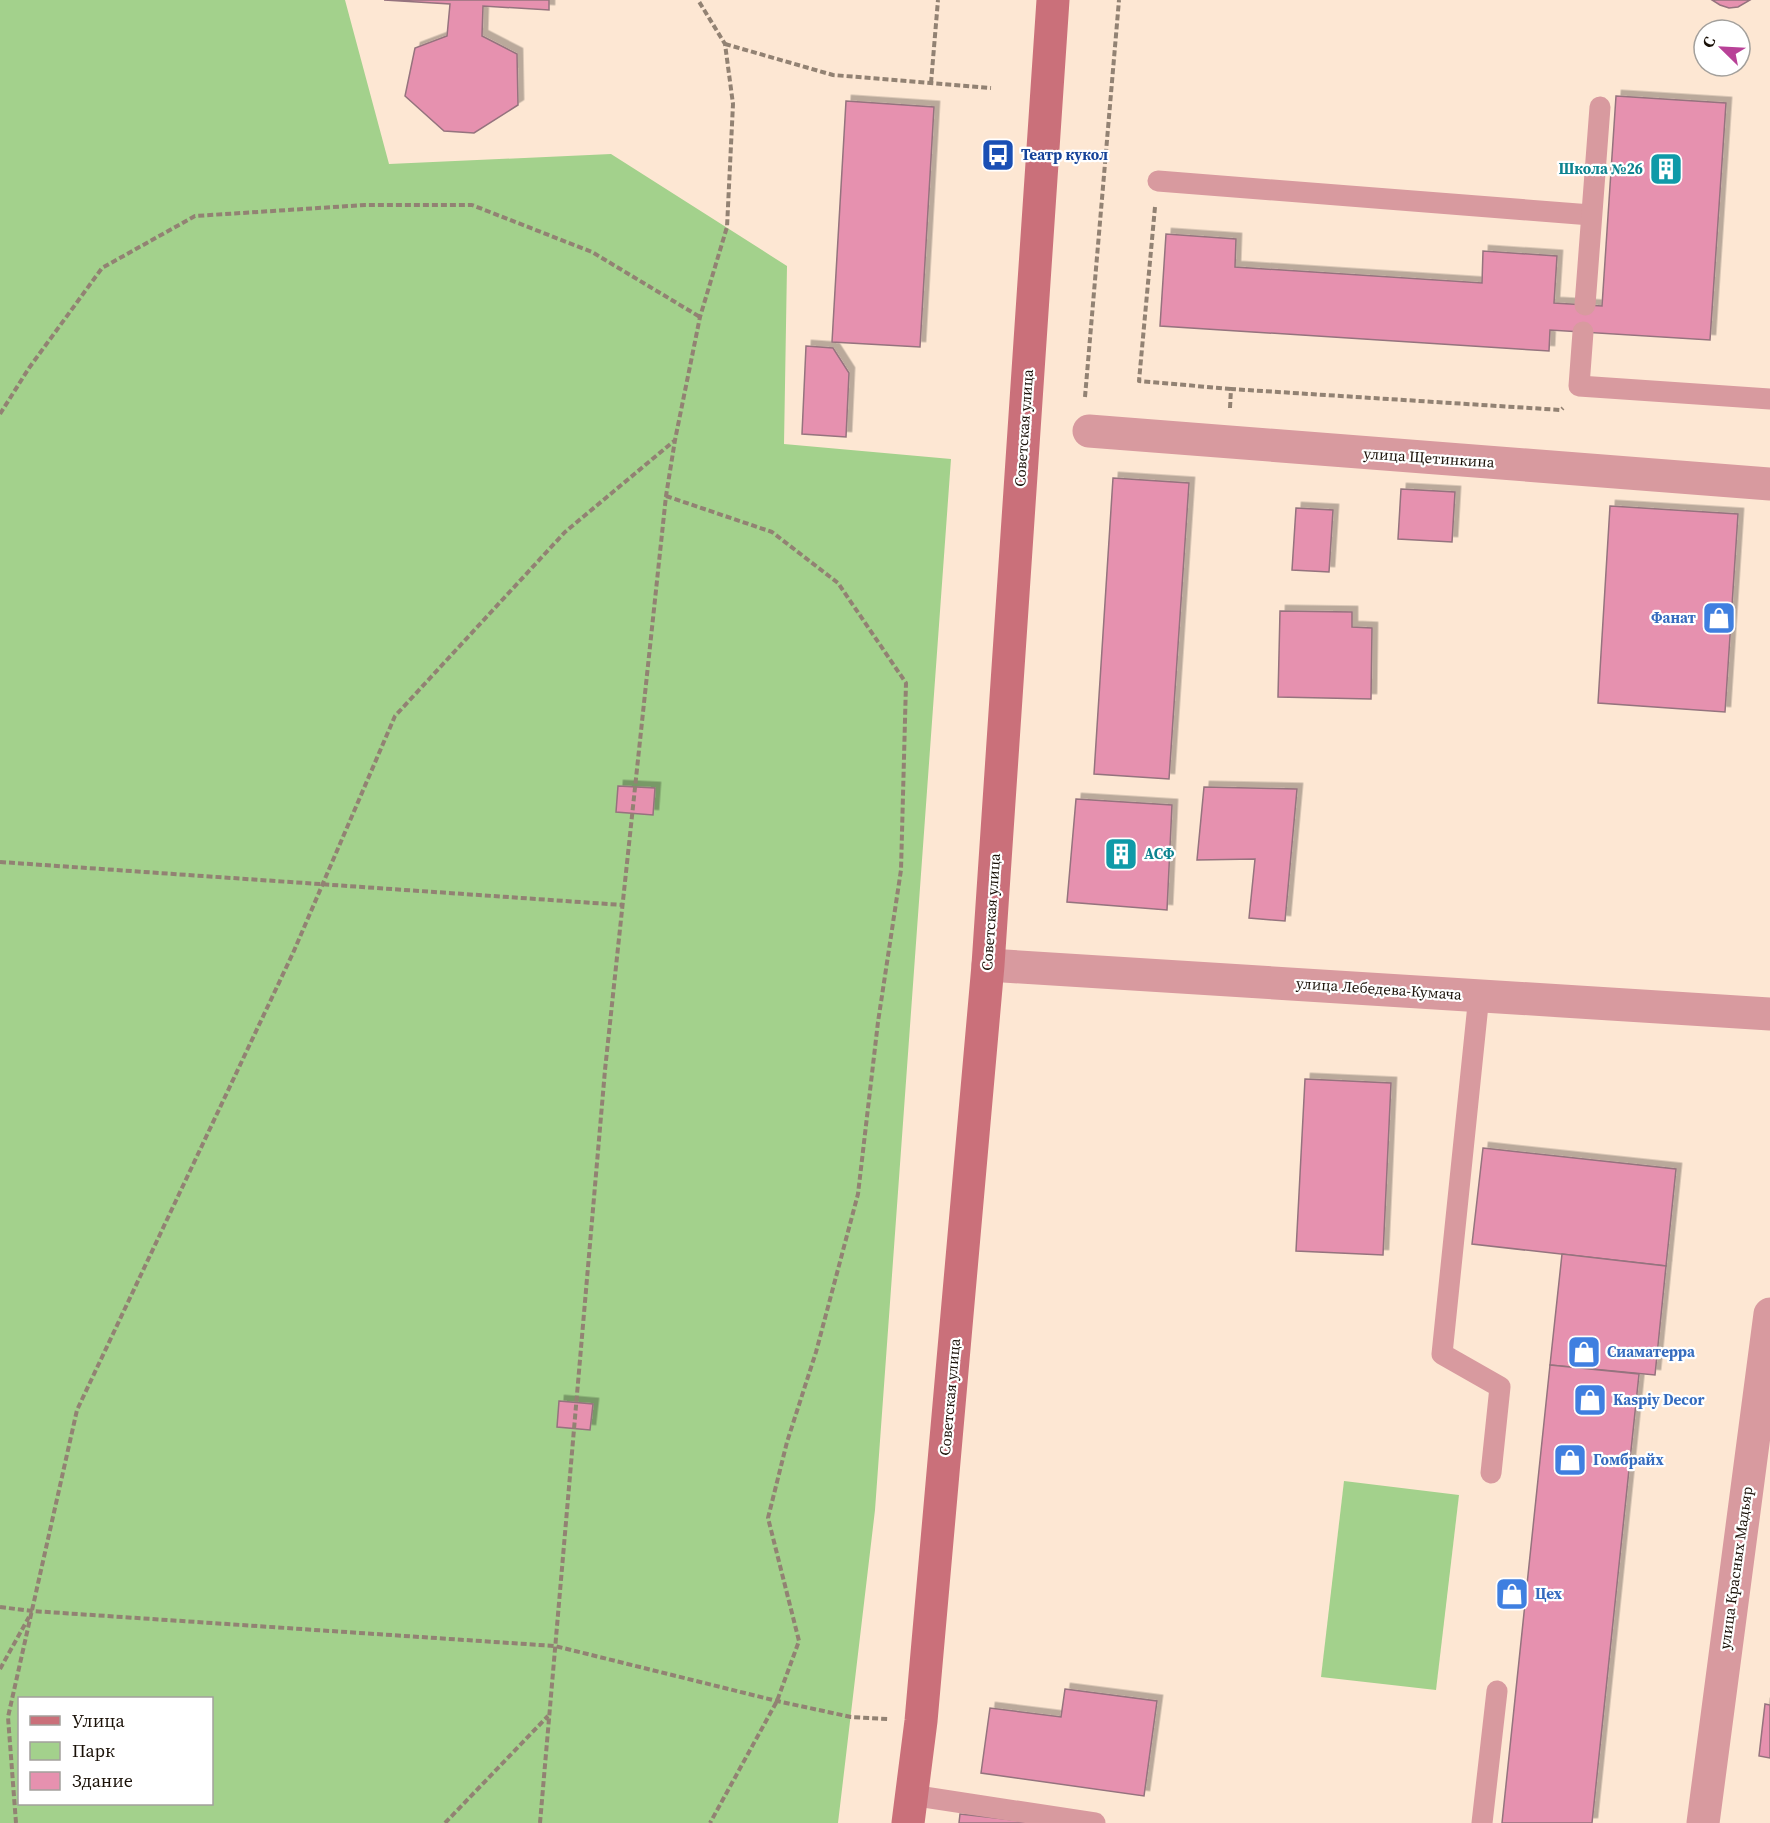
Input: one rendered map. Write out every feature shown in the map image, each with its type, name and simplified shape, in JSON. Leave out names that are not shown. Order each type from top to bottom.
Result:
[{"type":"main road","name":"Советская улица","points":[[910,1809],[921,1721],[988,965],[1053,0]]},
{"type":"street","name":"улица Щетинкина","points":[[1087,417],[1770,484]]},
{"type":"street","name":"улица Лебедева-Кумача","points":[[988,965],[1770,1014]]},
{"type":"street","name":"улица Красных Мадьяр","points":[[1703,1823],[1770,1314]]},
{"type":"lane","points":[[1585,305],[1600,107]]},
{"type":"lane","points":[[1158,182],[1591,214]]},
{"type":"lane","points":[[1583,332],[1580,386],[1770,399]]},
{"type":"lane","points":[[1479,995],[1442,1354],[1500,1387],[1491,1473]]},
{"type":"lane","points":[[1482,1823],[1497,1691]]},
{"type":"lane","points":[[910,1809],[1095,1823]]},
{"type":"path","points":[[540,1823],[605,1070],[666,496],[700,317],[727,227],[733,104],[724,44],[698,0]]},
{"type":"path","points":[[931,82],[938,0]]},
{"type":"path","points":[[1087,417],[1119,0]]},
{"type":"path","points":[[724,44],[833,75],[990,87]]},
{"type":"path","points":[[1158,182],[1139,381],[1561,411],[1580,386]]},
{"type":"path","points":[[0,414],[29,368],[102,268],[195,216],[365,205],[472,205],[592,252],[700,317]]},
{"type":"path","points":[[1230,417],[1231,389]]},
{"type":"path","points":[[16,1823],[8,1717],[77,1410],[293,953],[395,717],[565,532],[675,440]]},
{"type":"path","points":[[666,496],[772,532],[782,539],[838,583],[906,683],[901,870],[878,1022],[858,1194],[816,1352],[787,1442],[768,1518],[799,1641],[777,1701],[710,1823]]},
{"type":"path","points":[[0,862],[622,905]]},
{"type":"path","points":[[0,1607],[555,1646],[850,1717],[921,1721]]},
{"type":"path","points":[[0,1670],[32,1611]]},
{"type":"path","points":[[445,1823],[549,1716]]},
{"type":"green space","points":[[0,0],[345,0],[389,164],[611,154],[787,266],[784,444],[951,459],[875,1510],[838,1823],[0,1823]]},
{"type":"green space","points":[[1344,1481],[1459,1495],[1436,1690],[1321,1677]]},
{"type":"building","points":[[384,0],[549,0],[549,10],[483,6],[482,36],[517,54],[518,105],[474,133],[444,131],[405,96],[415,48],[447,36],[450,4]]},
{"type":"building","points":[[1712,0],[1750,0],[1738,7],[1729,8]]},
{"type":"building","name":"Школа №26","points":[[1616,96],[1726,103],[1710,340],[1550,330],[1549,351],[1160,326],[1166,234],[1236,239],[1235,267],[1482,283],[1483,251],[1557,256],[1554,303],[1602,306]]},
{"type":"building","points":[[846,101],[934,107],[920,347],[832,342]]},
{"type":"building","points":[[806,346],[833,348],[849,373],[846,437],[802,434]]},
{"type":"building","points":[[1113,478],[1189,483],[1169,779],[1094,774]]},
{"type":"building","points":[[1401,489],[1455,492],[1452,542],[1398,539]]},
{"type":"building","points":[[1610,506],[1738,514],[1725,712],[1598,703]]},
{"type":"building","points":[[1296,508],[1333,510],[1329,572],[1292,570]]},
{"type":"building","points":[[1280,611],[1352,612],[1352,627],[1372,628],[1371,699],[1278,697]]},
{"type":"building","points":[[618,786],[655,788],[653,815],[616,812]]},
{"type":"building","points":[[1204,787],[1297,789],[1285,921],[1249,918],[1255,859],[1197,860]]},
{"type":"building","name":"АСФ","points":[[1076,799],[1172,805],[1167,910],[1067,902]]},
{"type":"building","points":[[1305,1079],[1391,1083],[1383,1255],[1296,1251]]},
{"type":"building","points":[[1483,1148],[1676,1169],[1666,1266],[1472,1244]]},
{"type":"building","points":[[1562,1254],[1666,1266],[1655,1375],[1550,1365]]},
{"type":"building","points":[[1550,1365],[1639,1374],[1592,1823],[1502,1823]]},
{"type":"building","points":[[559,1401],[593,1404],[590,1430],[557,1427]]},
{"type":"building","points":[[1065,1689],[1157,1701],[1144,1796],[981,1773],[990,1708],[1061,1717]]},
{"type":"building","points":[[1765,1704],[1770,1705],[1770,1758],[1759,1756]]},
{"type":"building","points":[[960,1814],[1039,1823],[959,1823]]},
{"type":"place","name":"Театр кукол","points":[[998,155]]},
{"type":"place","name":"Школа №26","points":[[1666,169]]},
{"type":"place","name":"Фанат","points":[[1719,618]]},
{"type":"place","name":"АСФ","points":[[1121,854]]},
{"type":"place","name":"Сиаматерра","points":[[1584,1352]]},
{"type":"place","name":"Kaspiy Decor","points":[[1590,1400]]},
{"type":"place","name":"Гомбрайх","points":[[1570,1460]]},
{"type":"place","name":"Цех","points":[[1512,1594]]}]
